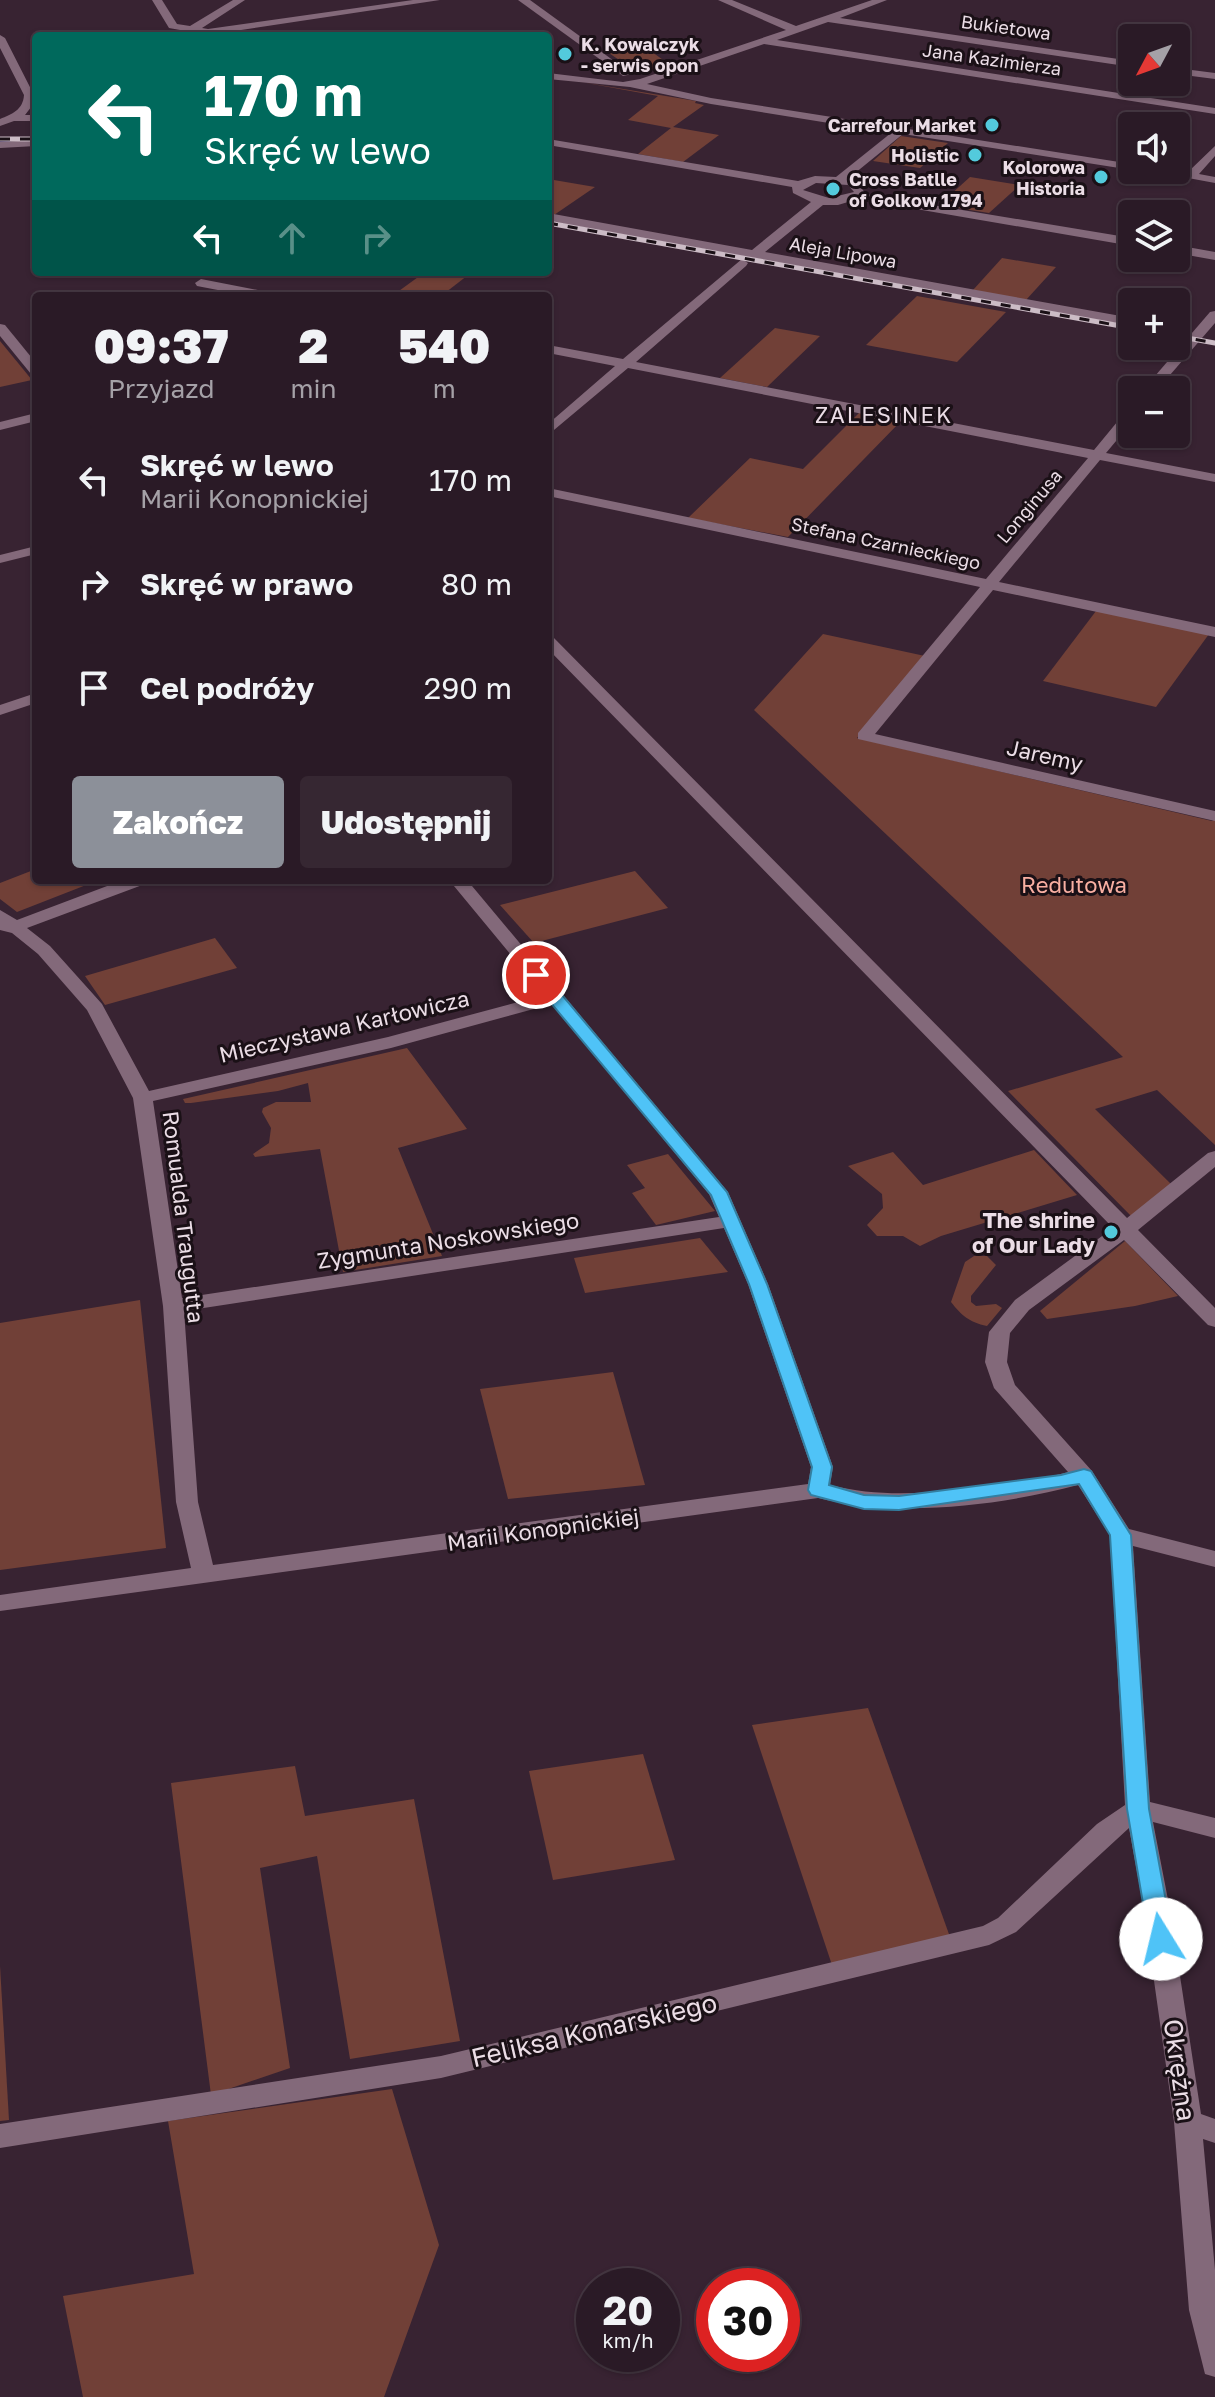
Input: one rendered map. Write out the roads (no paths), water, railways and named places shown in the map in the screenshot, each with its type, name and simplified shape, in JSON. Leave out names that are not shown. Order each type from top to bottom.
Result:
[{"type":"street","points":[[157,0],[173,26],[186,32]]},
{"type":"street","points":[[190,32],[240,0]]},
{"type":"street","points":[[214,32],[435,0]]},
{"type":"street","points":[[523,0],[637,79],[665,91],[1118,165]]},
{"type":"street","points":[[723,0],[796,30]]},
{"type":"street","points":[[552,76],[614,80],[669,72],[882,0]]},
{"type":"street","name":"Bukietowa","points":[[827,19],[1118,62]]},
{"type":"street","points":[[0,38],[29,95],[31,118],[2,125]]},
{"type":"street","name":"Jana Kazimierza","points":[[763,41],[1215,111]]},
{"type":"street","points":[[1190,73],[1215,76]]},
{"type":"street","points":[[841,179],[900,131]]},
{"type":"street","points":[[0,145],[32,143]]},
{"type":"street","points":[[552,143],[799,185],[815,179],[841,179],[860,188],[858,196]]},
{"type":"street","points":[[1191,176],[1215,149]]},
{"type":"street","points":[[1191,176],[1215,180]]},
{"type":"street","points":[[799,185],[797,191],[800,194],[820,201],[858,196],[1118,240]]},
{"type":"street","points":[[755,254],[820,201]]},
{"type":"street","name":"Aleja Lipowa","points":[[552,218],[1118,319]]},
{"type":"street","name":"Aleja Lipowa","points":[[552,229],[1118,330]]},
{"type":"street","points":[[1190,252],[1215,256]]},
{"type":"street","points":[[552,428],[742,263]]},
{"type":"street","points":[[194,276],[210,292]]},
{"type":"street","points":[[201,283],[212,276]]},
{"type":"street","points":[[201,283],[247,292]]},
{"type":"street","points":[[1162,376],[1215,315]]},
{"type":"street","points":[[0,328],[32,366]]},
{"type":"street","points":[[552,350],[1215,478]]},
{"type":"street","points":[[0,426],[32,418]]},
{"type":"street","name":"Longinusa","points":[[864,736],[1118,430]]},
{"type":"street","name":"Stefana Czarnieckiego","points":[[552,493],[1215,632]]},
{"type":"street","points":[[0,559],[32,551]]},
{"type":"street","points":[[552,644],[1215,1320]]},
{"type":"street","points":[[0,710],[32,699]]},
{"type":"street","name":"Jaremy","points":[[864,736],[1215,816]]},
{"type":"street","points":[[5,924],[127,884]]},
{"type":"street","points":[[461,884],[718,1192],[758,1284],[822,1467],[818,1490]]},
{"type":"street","name":"Romualda Traugutta","points":[[5,924],[63,969],[95,1008],[143,1098],[173,1306],[187,1502],[204,1577]]},
{"type":"street","name":"Mieczysława Karłowicza","points":[[143,1098],[391,1042],[555,998]]},
{"type":"street","name":"Okrężna","points":[[1215,1157],[1022,1305],[1000,1332],[996,1344],[996,1362],[1005,1388],[1084,1476],[1121,1535],[1138,1809],[1157,1910],[1188,2122],[1204,2310],[1215,2364]]},
{"type":"street","name":"Zygmunta Noskowskiego","points":[[173,1306],[731,1221]]},
{"type":"street","name":"Marii Konopnickiej","points":[[0,1603],[818,1490],[864,1502],[899,1503],[1061,1482],[1084,1476]]},
{"type":"street","points":[[1121,1535],[1215,1559]]},
{"type":"street","points":[[1138,1809],[1215,1828]]},
{"type":"street","name":"Feliksa Konarskiego","points":[[0,2136],[441,2067],[989,1935],[1007,1925],[1106,1831],[1138,1809]]},
{"type":"street","points":[[1188,2122],[1215,2131]]},
{"type":"waterway","points":[[0,141],[9,141]]},
{"type":"railway","points":[[0,139],[32,139]]},
{"type":"railway","points":[[552,224],[1118,325]]},
{"type":"railway","points":[[1190,339],[1215,343]]},
{"type":"place","name":"K. Kowalczyk - serwis opon","points":[[565,54]]},
{"type":"place","name":"Carrefour Market","points":[[992,125]]},
{"type":"place","name":"Holistic","points":[[975,155]]},
{"type":"place","name":"Kolorowa Historia","points":[[1101,177]]},
{"type":"place","name":"Cross Batlle of Golkow 1794","points":[[833,189]]},
{"type":"place","name":"The shrine of Our Lady","points":[[1111,1232]]},
{"type":"district","name":"ZALESINEK","points":[[884,414]]},
{"type":"park label","name":"Redutowa","points":[[1074,884]]}]
